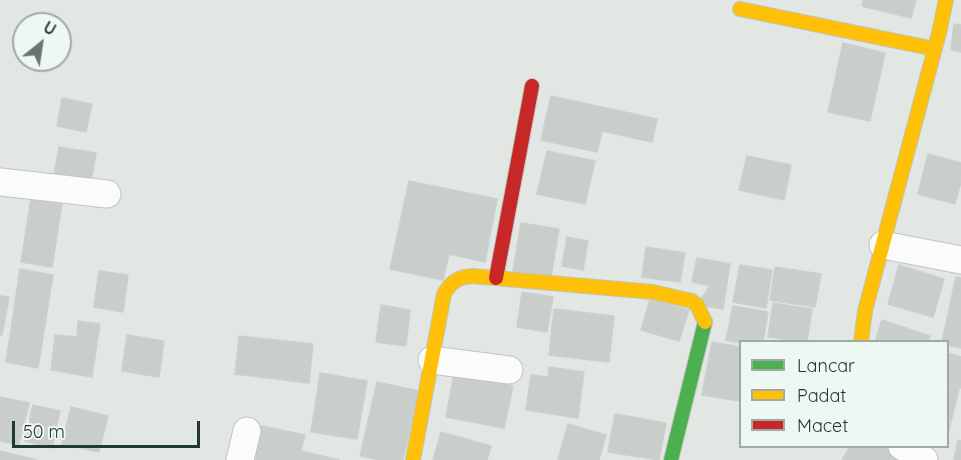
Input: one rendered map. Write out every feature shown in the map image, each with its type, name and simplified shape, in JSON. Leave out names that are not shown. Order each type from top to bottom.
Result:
[{"type":"street","points":[[861,340],[865,310],[946,0]]},
{"type":"street","points":[[740,9],[935,49]]},
{"type":"street","points":[[496,278],[532,86]]},
{"type":"street","points":[[0,182],[107,194]]},
{"type":"street","points":[[883,245],[961,260]]},
{"type":"street","points":[[413,460],[444,294],[450,283],[458,276],[653,292],[692,301],[697,305],[705,322],[671,460]]},
{"type":"street","points":[[432,360],[509,370]]},
{"type":"street","points":[[240,460],[247,432]]},
{"type":"street","points":[[904,448],[924,460]]},
{"type":"building","points":[[863,0],[916,0],[911,18],[862,6]]},
{"type":"building","points":[[954,24],[961,25],[961,52],[951,50]]},
{"type":"building","points":[[843,43],[885,53],[870,121],[828,112]]},
{"type":"building","points":[[551,96],[657,119],[652,142],[602,131],[597,152],[541,140]]},
{"type":"building","points":[[62,98],[92,104],[86,132],[57,126]]},
{"type":"building","points":[[59,147],[96,153],[91,182],[54,176]]},
{"type":"building","points":[[547,151],[595,161],[585,204],[537,194]]},
{"type":"building","points":[[928,154],[961,163],[961,182],[955,204],[918,194]]},
{"type":"building","points":[[747,156],[791,165],[784,200],[739,190]]},
{"type":"building","points":[[409,181],[497,199],[485,262],[449,254],[443,280],[390,269]]},
{"type":"building","points":[[31,199],[62,204],[52,267],[21,262]]},
{"type":"building","points":[[521,223],[559,229],[551,277],[513,271]]},
{"type":"building","points":[[567,237],[588,241],[583,270],[562,266]]},
{"type":"building","points":[[646,247],[685,253],[680,282],[642,277]]},
{"type":"building","points":[[697,258],[730,264],[723,309],[697,305],[710,286],[692,282]]},
{"type":"building","points":[[740,265],[772,270],[766,308],[733,302]]},
{"type":"building","points":[[899,265],[944,279],[933,317],[888,304]]},
{"type":"building","points":[[775,267],[821,274],[815,307],[770,300]]},
{"type":"building","points":[[20,269],[53,275],[38,368],[6,362]]},
{"type":"building","points":[[99,271],[128,275],[123,312],[94,307]]},
{"type":"building","points":[[956,277],[961,278],[961,348],[949,345],[949,340],[942,340]]},
{"type":"building","points":[[522,292],[553,297],[547,332],[517,327]]},
{"type":"building","points":[[0,296],[9,297],[2,335],[0,335]]},
{"type":"building","points":[[650,299],[689,310],[679,341],[641,330]]},
{"type":"building","points":[[773,303],[812,309],[807,340],[768,337]]},
{"type":"building","points":[[381,305],[410,310],[406,346],[376,342]]},
{"type":"building","points":[[733,306],[768,312],[763,340],[739,340],[739,343],[726,340]]},
{"type":"building","points":[[554,309],[614,316],[609,362],[549,355]]},
{"type":"building","points":[[882,320],[930,336],[929,340],[876,340]]},
{"type":"building","points":[[78,321],[100,324],[92,377],[51,370],[55,335],[77,337]]},
{"type":"building","points":[[127,335],[164,341],[159,377],[122,371]]},
{"type":"building","points":[[239,336],[313,344],[309,383],[235,374]]},
{"type":"building","points":[[712,342],[739,347],[739,401],[702,395]]},
{"type":"building","points":[[949,353],[961,357],[961,388],[949,384]]},
{"type":"building","points":[[549,367],[584,372],[578,418],[526,410],[531,375],[548,377]]},
{"type":"building","points":[[320,373],[367,381],[357,439],[311,432]]},
{"type":"building","points":[[454,374],[513,386],[504,428],[446,417]]},
{"type":"building","points":[[377,382],[419,391],[403,460],[380,460],[360,456]]},
{"type":"building","points":[[949,386],[959,389],[949,429]]},
{"type":"building","points":[[0,397],[29,403],[19,445],[0,441]]},
{"type":"building","points":[[33,405],[60,411],[52,448],[25,441]]},
{"type":"building","points":[[71,407],[108,416],[99,452],[62,444]]},
{"type":"building","points":[[615,414],[666,423],[659,460],[608,452]]},
{"type":"building","points":[[568,424],[606,435],[599,460],[558,460]]},
{"type":"building","points":[[257,425],[305,435],[301,451],[339,460],[251,460]]},
{"type":"building","points":[[441,432],[491,446],[487,460],[433,460]]},
{"type":"building","points":[[958,440],[961,441],[961,460],[954,460]]},
{"type":"building","points":[[849,448],[888,448],[909,460],[842,460]]},
{"type":"building","points":[[0,451],[37,460],[0,460]]},
{"type":"traffic: fast","points":[[671,460],[705,322]]},
{"type":"traffic: slow","points":[[861,340],[865,311],[946,0]]},
{"type":"traffic: slow","points":[[740,9],[935,49]]},
{"type":"traffic: slow","points":[[413,460],[444,294],[449,286],[459,279],[472,276],[653,292],[692,301],[697,305],[705,322]]},
{"type":"traffic: jam","points":[[496,278],[532,86]]}]
